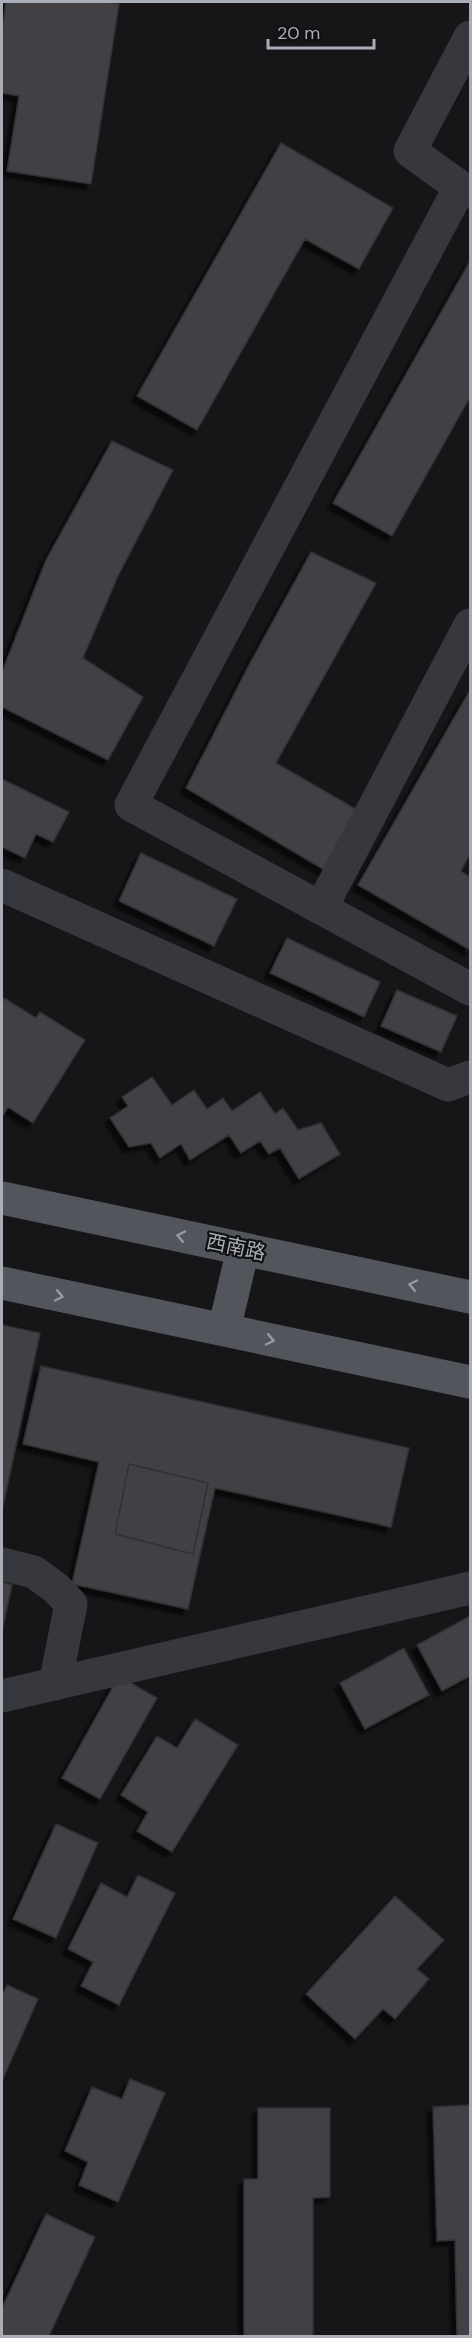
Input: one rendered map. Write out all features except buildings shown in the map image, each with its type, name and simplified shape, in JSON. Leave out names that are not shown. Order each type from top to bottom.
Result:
[{"type":"main road","name":"西南路","points":[[2,1198],[471,1297]]},
{"type":"main road","points":[[224,1330],[243,1249]]},
{"type":"main road","points":[[2,1284],[471,1382]]},
{"type":"street","points":[[471,37],[410,151],[465,189],[131,805],[471,989]]},
{"type":"street","points":[[321,908],[471,625]]},
{"type":"street","points":[[2,885],[448,1085],[471,1077]]},
{"type":"street","points":[[2,1564],[34,1572],[57,1589],[71,1604],[55,1684]]},
{"type":"street","points":[[2,1696],[471,1588]]}]
